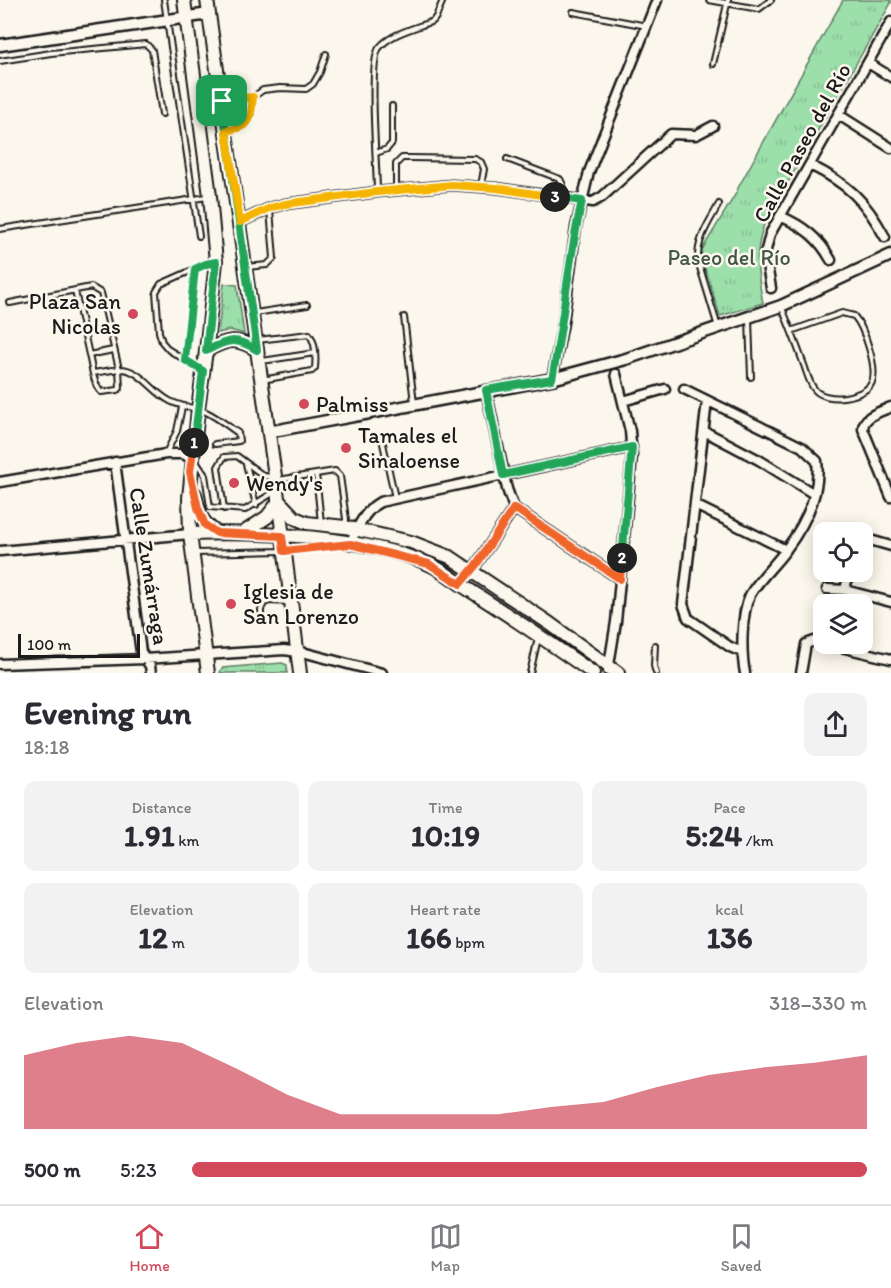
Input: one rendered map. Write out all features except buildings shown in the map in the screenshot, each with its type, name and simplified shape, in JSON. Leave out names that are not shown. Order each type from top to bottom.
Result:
[{"type":"main road","points":[[184,0],[210,196],[216,262],[190,472],[190,534],[208,673]]},
{"type":"main road","points":[[207,0],[262,380],[300,673]]},
{"type":"main road","points":[[206,351],[219,344],[235,340],[257,351]]},
{"type":"main road","points":[[190,472],[204,507],[205,525],[217,533]]},
{"type":"main road","points":[[277,490],[296,518],[307,523],[351,528],[435,550],[471,571],[612,671]]},
{"type":"main road","points":[[243,533],[267,517],[277,490]]},
{"type":"main road","points":[[190,534],[243,533],[328,540],[429,564],[538,634],[593,673]]},
{"type":"street","points":[[552,379],[563,323],[576,228],[589,172],[648,27],[656,1]]},
{"type":"street","points":[[0,45],[209,14]]},
{"type":"street","name":"Calle Paseo del Río","points":[[771,288],[765,254],[770,234],[891,22]]},
{"type":"street","points":[[868,63],[891,76]]},
{"type":"street","points":[[839,115],[891,148]]},
{"type":"street","points":[[240,222],[270,208],[306,201],[452,185],[481,186],[593,202],[602,197],[671,134],[696,135],[713,126]]},
{"type":"street","points":[[810,165],[833,177],[853,192],[871,212],[885,237]]},
{"type":"street","points":[[780,216],[799,224],[813,236],[831,260]]},
{"type":"street","points":[[268,432],[552,379],[626,359],[781,306],[891,255]]},
{"type":"street","points":[[612,671],[632,447],[616,374]]},
{"type":"street","points":[[623,401],[665,389]]},
{"type":"street","points":[[486,390],[503,475],[514,508],[620,579]]},
{"type":"street","points":[[684,390],[809,452],[817,461],[818,475],[808,514],[786,550],[750,596],[745,611],[742,656],[738,673]]},
{"type":"street","points":[[707,401],[684,609],[688,618],[742,656],[745,673]]},
{"type":"street","points":[[891,407],[864,421],[863,429],[891,497]]},
{"type":"street","points":[[704,431],[759,460],[814,494]]},
{"type":"street","points":[[350,544],[351,528],[375,504],[632,447]]},
{"type":"street","points":[[0,482],[166,454],[182,454],[192,458]]},
{"type":"street","name":"Calle Zumárraga","points":[[115,462],[141,652],[150,666],[151,673]]},
{"type":"street","points":[[695,505],[786,550]]},
{"type":"street","points":[[460,584],[514,508]]},
{"type":"street","points":[[0,551],[190,534]]},
{"type":"street","points":[[873,542],[891,546]]},
{"type":"street","points":[[845,590],[847,582]]},
{"type":"street","points":[[827,589],[845,590],[891,602]]},
{"type":"street","points":[[801,673],[804,648],[809,641],[813,641]]},
{"type":"street","points":[[0,664],[145,659],[284,650],[297,651],[382,673]]},
{"type":"street","points":[[871,654],[891,659]]},
{"type":"lane","points":[[164,0],[199,236]]},
{"type":"lane","points":[[377,192],[374,72],[377,51],[387,40],[433,21],[443,0]]},
{"type":"lane","points":[[646,0],[656,1]]},
{"type":"lane","points":[[709,0],[759,9],[771,0]]},
{"type":"lane","points":[[713,64],[727,2]]},
{"type":"lane","points":[[573,12],[648,27]]},
{"type":"lane","points":[[0,61],[51,53],[146,44],[152,50],[162,114]]},
{"type":"lane","points":[[222,101],[253,97],[263,90],[306,89],[313,84],[320,72],[326,54]]},
{"type":"lane","points":[[226,131],[244,127],[250,119],[253,97]]},
{"type":"lane","points":[[376,153],[387,149],[392,143],[392,106]]},
{"type":"lane","points":[[396,190],[396,164],[402,158],[475,159],[481,162],[484,169],[481,186]]},
{"type":"lane","points":[[507,159],[560,179],[563,185],[563,198]]},
{"type":"lane","points":[[0,229],[210,196]]},
{"type":"lane","points":[[718,328],[698,261],[698,253],[701,236],[719,204]]},
{"type":"lane","points":[[246,267],[267,265],[274,258],[270,208]]},
{"type":"lane","points":[[203,371],[165,346],[160,338],[156,292],[162,284],[206,264],[216,262]]},
{"type":"lane","points":[[185,360],[195,269]]},
{"type":"lane","points":[[10,303],[92,287],[101,292],[119,369],[121,384],[118,390],[101,392],[97,388],[75,291]]},
{"type":"lane","points":[[252,314],[307,305]]},
{"type":"lane","points":[[781,306],[809,380],[816,392],[822,396],[837,398],[859,393],[870,386],[874,376],[869,347],[854,316],[842,314],[791,331]]},
{"type":"lane","points":[[404,317],[414,404]]},
{"type":"lane","points":[[749,318],[751,377]]},
{"type":"lane","points":[[257,351],[306,333],[312,338],[315,353],[315,368],[312,371],[262,380]]},
{"type":"lane","points":[[89,355],[113,350]]},
{"type":"lane","points":[[257,351],[315,353]]},
{"type":"lane","points":[[93,373],[126,369],[138,375],[169,401],[182,407],[208,412],[238,433],[239,441],[215,444]]},
{"type":"lane","points":[[166,454],[177,431],[182,407]]},
{"type":"lane","points":[[382,439],[395,498]]},
{"type":"lane","points":[[224,509],[218,467],[224,457],[232,455],[243,458],[246,463],[256,505]]},
{"type":"lane","points":[[192,458],[205,475],[204,507],[224,509],[245,510],[277,490],[332,470],[340,476],[346,519],[351,528]]},
{"type":"lane","points":[[246,463],[264,476],[277,490]]},
{"type":"lane","points":[[316,474],[321,524]]},
{"type":"lane","points":[[193,553],[284,551],[350,544]]},
{"type":"lane","points":[[261,621],[261,610],[264,603],[270,601],[291,603]]},
{"type":"lane","points":[[531,673],[538,634]]},
{"type":"lane","points":[[655,645],[656,673]]},
{"type":"green space","name":"Paseo del Río","points":[[843,0],[891,0],[891,3],[764,224],[757,264],[763,303],[720,316],[700,253],[735,195]]},
{"type":"green space","points":[[224,284],[237,285],[244,334],[230,330],[218,333]]},
{"type":"green space","points":[[282,663],[287,665],[287,673],[220,673],[222,668]]},
{"type":"place","name":"Plaza San Nicolas","points":[[133,314]]},
{"type":"place","name":"Palmiss","points":[[304,404]]},
{"type":"place","name":"Tamales el Sinaloense","points":[[346,448]]},
{"type":"place","name":"Wendy's","points":[[234,483]]},
{"type":"place","name":"Iglesia de San Lorenzo","points":[[231,604]]},
{"type":"route","points":[[222,101],[233,182],[240,222],[257,350],[235,340],[219,344],[206,351],[216,262],[195,269],[185,360],[203,371],[190,472],[201,519],[205,525],[217,533],[282,536],[284,551],[350,544],[380,550],[429,564],[460,584],[476,565],[514,508],[620,579],[632,447],[503,475],[486,390],[552,379],[582,201],[481,186],[452,185],[285,204],[270,208],[240,222],[226,131],[244,127],[250,119],[253,97],[222,101]]}]
